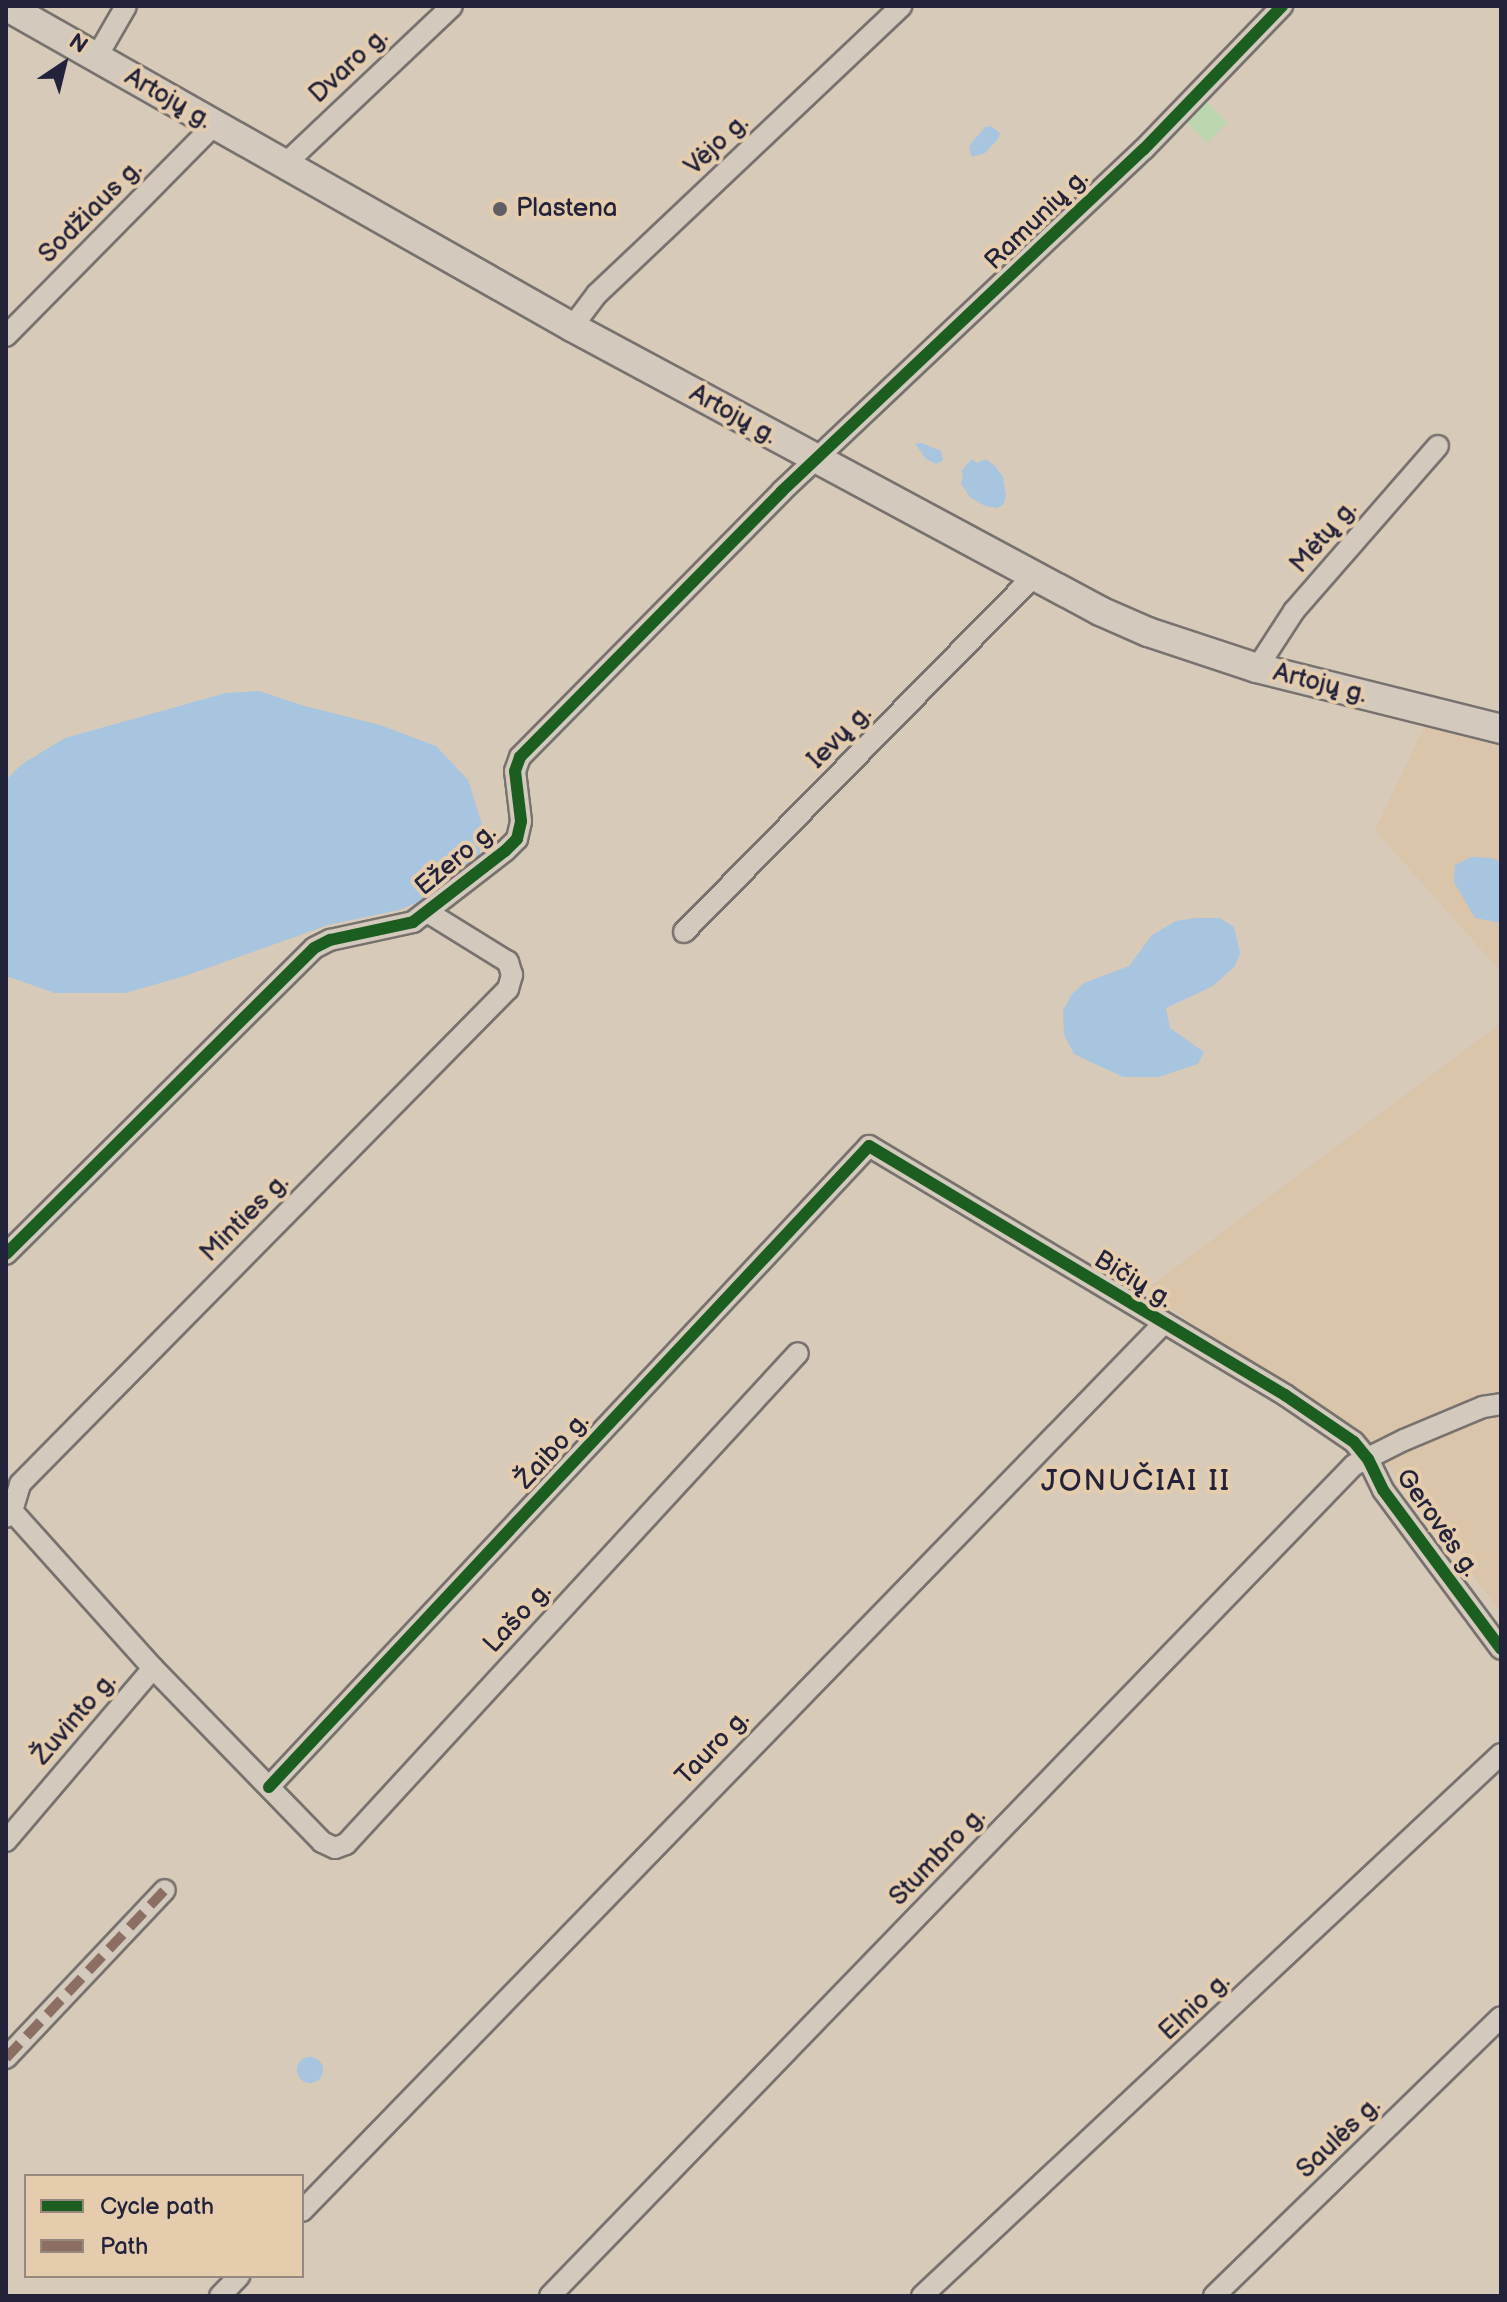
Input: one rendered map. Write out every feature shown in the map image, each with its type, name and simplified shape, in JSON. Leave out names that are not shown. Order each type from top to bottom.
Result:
[{"type":"main road","name":"Artojų g.","points":[[6,6],[572,327],[1032,578],[1148,632],[1257,668],[1501,729]]},
{"type":"street","points":[[96,58],[126,6]]},
{"type":"street","name":"Dvaro g.","points":[[284,165],[452,6]]},
{"type":"street","name":"Vėjo g.","points":[[572,327],[597,294],[902,6]]},
{"type":"street","name":"Ramunių g.","points":[[817,461],[1144,149],[1282,6]]},
{"type":"street","name":"Sodžiaus g.","points":[[6,336],[214,125]]},
{"type":"street","name":"Mėtų g.","points":[[1257,668],[1294,611],[1438,446]]},
{"type":"street","name":"Ežero g.","points":[[6,1254],[314,948],[330,940],[413,922],[429,913],[517,839],[521,821],[515,771],[520,757],[781,492],[817,461]]},
{"type":"street","name":"Ievų g.","points":[[684,932],[1032,578]]},
{"type":"street","name":"Minties g.","points":[[9,1514],[20,1484],[508,989],[512,975],[508,962],[429,913]]},
{"type":"street","name":"Bičių g.","points":[[869,1146],[1285,1395],[1354,1442],[1368,1459]]},
{"type":"street","name":"Žaibo g.","points":[[269,1787],[869,1146]]},
{"type":"street","name":"Tauro g.","points":[[304,2209],[1163,1324]]},
{"type":"street","name":"Lašo g.","points":[[269,1787],[322,1842],[335,1848],[346,1844],[798,1353]]},
{"type":"street","name":"Gerovės g.","points":[[1501,1404],[1483,1407],[1368,1459],[1383,1490],[1501,1649]]},
{"type":"street","name":"Stumbro g.","points":[[550,2296],[1341,1478],[1368,1459]]},
{"type":"street","points":[[9,1514],[269,1787]]},
{"type":"street","name":"Žuvinto g.","points":[[6,1841],[153,1668]]},
{"type":"street","name":"Elnio g.","points":[[922,2296],[1501,1754]]},
{"type":"street","points":[[6,2058],[165,1890]]},
{"type":"street","name":"Saulės g.","points":[[1214,2296],[1501,2017]]},
{"type":"street","points":[[220,2296],[237,2278]]},
{"type":"shaded area","points":[[1428,719],[1501,738],[1501,972],[1375,830]]},
{"type":"shaded area","points":[[1501,1023],[1501,1612],[1367,1439],[1144,1291]]},
{"type":"green space","points":[[1205,100],[1227,123],[1207,142],[1185,119]]},
{"type":"water","points":[[991,126],[1000,133],[998,139],[985,153],[972,157],[969,146],[985,127]]},
{"type":"water","points":[[922,443],[941,451],[943,460],[936,464],[926,459],[915,444]]},
{"type":"water","points":[[972,459],[977,463],[986,459],[1003,477],[1006,496],[1003,505],[997,508],[985,506],[970,497],[961,484],[961,471]]},
{"type":"water","points":[[259,691],[380,725],[436,746],[468,780],[482,824],[480,853],[474,863],[426,899],[399,910],[328,925],[185,976],[125,993],[55,993],[6,976],[6,780],[22,764],[65,738],[226,693]]},
{"type":"water","points":[[1471,857],[1493,858],[1501,863],[1501,923],[1475,918],[1454,882],[1455,865]]},
{"type":"water","points":[[1220,918],[1234,927],[1240,953],[1235,966],[1213,986],[1166,1008],[1170,1028],[1204,1052],[1198,1064],[1159,1077],[1123,1077],[1074,1054],[1064,1035],[1063,1010],[1072,994],[1084,983],[1129,966],[1152,935],[1176,921]]},
{"type":"water","points":[[310,2057],[319,2061],[323,2070],[319,2079],[310,2083],[301,2079],[297,2070],[301,2061]]},
{"type":"marked path","points":[[6,2058],[165,1890]]},
{"type":"cycle path","points":[[6,1254],[314,948],[330,940],[413,922],[505,851],[517,839],[521,821],[515,771],[520,757],[781,492],[1144,149],[1282,6]]},
{"type":"cycle path","points":[[269,1787],[869,1146],[1285,1395],[1354,1442],[1368,1459],[1383,1490],[1501,1649]]},
{"type":"place","name":"Plastena","points":[[500,209]]},
{"type":"district","name":"JONUČIAI II","points":[[1136,1481]]}]
